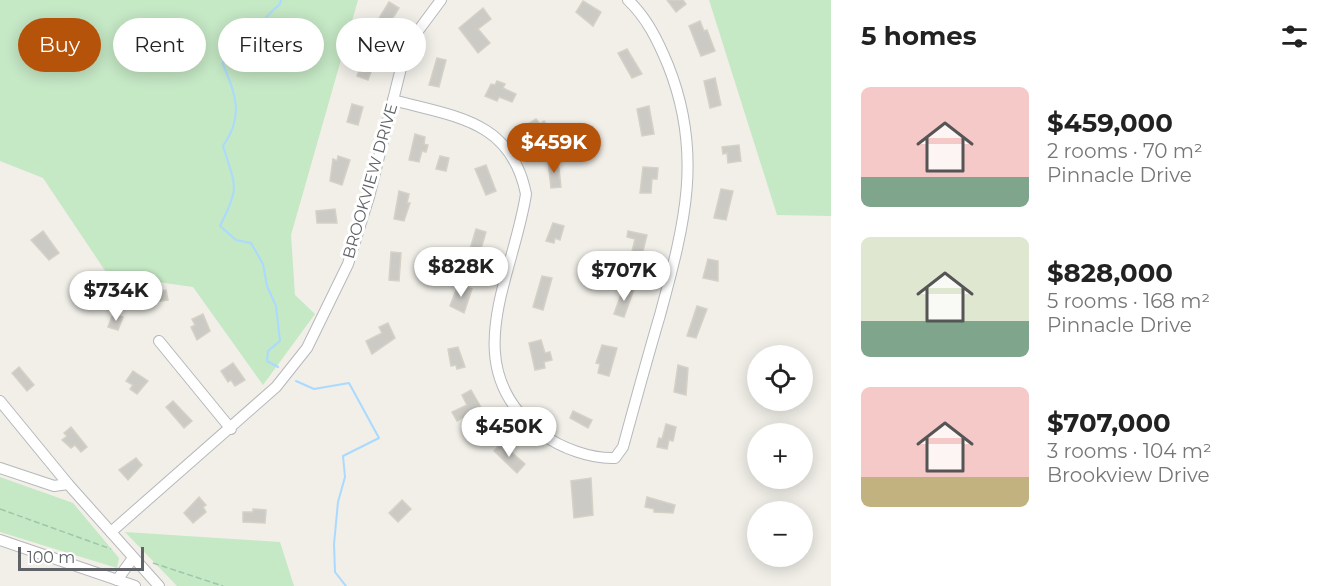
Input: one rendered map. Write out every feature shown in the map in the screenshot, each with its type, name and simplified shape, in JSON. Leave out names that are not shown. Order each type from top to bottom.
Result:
[{"type":"street","name":"BROOKVIEW DRIVE","points":[[111,532],[231,429],[276,387],[307,348],[348,264],[369,197],[403,60],[415,35],[441,0]]},
{"type":"street","points":[[393,100],[457,117],[485,129],[509,148],[521,171],[526,194],[494,328],[495,369],[508,396],[526,422],[549,439],[580,453],[615,458],[623,447],[681,234],[688,173],[682,108],[673,79],[651,27],[628,0]]},
{"type":"street","points":[[159,341],[231,429]]},
{"type":"street","points":[[0,401],[68,484],[159,586]]},
{"type":"street","points":[[0,468],[54,486],[68,484]]},
{"type":"street","points":[[0,540],[135,586]]},
{"type":"street","points":[[117,580],[133,558]]},
{"type":"path","points":[[0,509],[118,550]]},
{"type":"path","points":[[146,561],[223,586]]},
{"type":"green space","points":[[0,0],[358,0],[353,18],[336,18],[337,72],[291,235],[295,295],[315,314],[263,385],[193,287],[108,275],[43,178],[0,161]]},
{"type":"green space","points":[[709,0],[831,0],[831,216],[777,215]]},
{"type":"green space","points":[[0,477],[73,503],[119,558],[117,568],[0,532]]},
{"type":"green space","points":[[125,532],[280,542],[294,586],[177,586]]},
{"type":"building","points":[[667,0],[683,0],[686,4],[676,12]]},
{"type":"building","points":[[583,1],[601,12],[593,26],[576,12]]},
{"type":"building","points":[[389,2],[399,8],[393,18],[379,18]]},
{"type":"building","points":[[483,8],[491,19],[478,29],[490,43],[478,53],[459,28]]},
{"type":"building","points":[[700,21],[704,31],[707,30],[715,51],[701,56],[689,26]]},
{"type":"building","points":[[627,49],[642,74],[632,78],[618,53]]},
{"type":"building","points":[[437,58],[446,60],[439,87],[429,85]]},
{"type":"building","points":[[358,72],[371,72],[368,80],[357,76]]},
{"type":"building","points":[[715,78],[721,105],[710,108],[704,81]]},
{"type":"building","points":[[497,81],[505,84],[503,88],[516,94],[512,102],[499,97],[497,101],[485,96],[491,84],[495,85]]},
{"type":"building","points":[[352,104],[363,107],[358,125],[347,122]]},
{"type":"building","points":[[649,106],[654,134],[642,136],[637,109]]},
{"type":"building","points":[[536,119],[540,124],[544,121],[551,131],[546,134],[550,139],[540,145],[528,124]]},
{"type":"building","points":[[415,134],[425,137],[424,144],[428,145],[426,152],[422,151],[419,162],[409,160]]},
{"type":"building","points":[[739,145],[741,161],[728,163],[727,153],[723,154],[722,147]]},
{"type":"building","points":[[338,156],[350,160],[342,185],[330,181],[333,159],[337,161]]},
{"type":"building","points":[[440,156],[449,158],[446,171],[436,169]]},
{"type":"building","points":[[558,160],[561,187],[551,188],[548,161]]},
{"type":"building","points":[[486,165],[496,191],[486,195],[475,169]]},
{"type":"building","points":[[643,167],[658,168],[657,179],[652,179],[651,193],[640,193]]},
{"type":"building","points":[[721,189],[733,191],[726,220],[714,218]]},
{"type":"building","points":[[399,191],[409,194],[407,203],[410,203],[404,221],[394,219]]},
{"type":"building","points":[[335,209],[337,223],[317,223],[316,211]]},
{"type":"building","points":[[553,223],[564,226],[560,240],[555,238],[554,243],[546,241]]},
{"type":"building","points":[[476,229],[486,232],[478,259],[468,256]]},
{"type":"building","points":[[43,231],[59,253],[49,260],[31,240]]},
{"type":"building","points":[[628,231],[647,235],[640,263],[630,260],[635,239],[627,237]]},
{"type":"building","points":[[391,252],[401,253],[399,281],[389,280]]},
{"type":"building","points":[[708,259],[718,261],[718,281],[703,278]]},
{"type":"building","points":[[542,276],[552,278],[543,310],[533,307]]},
{"type":"building","points":[[458,285],[472,289],[464,313],[450,306]]},
{"type":"building","points":[[624,286],[634,289],[624,317],[614,314]]},
{"type":"building","points":[[166,290],[168,300],[139,304],[137,294]]},
{"type":"building","points":[[697,306],[707,309],[696,338],[687,336]]},
{"type":"building","points":[[113,314],[123,317],[118,330],[108,327]]},
{"type":"building","points":[[203,314],[210,331],[197,340],[191,327],[195,325],[192,319]]},
{"type":"building","points":[[388,323],[395,338],[372,354],[366,341],[382,333],[379,327]]},
{"type":"building","points":[[541,340],[545,353],[550,352],[552,360],[544,362],[545,368],[535,370],[529,343]]},
{"type":"building","points":[[602,345],[617,348],[609,376],[598,373],[600,364],[596,363]]},
{"type":"building","points":[[458,347],[465,367],[457,369],[456,365],[451,366],[448,349]]},
{"type":"building","points":[[233,363],[245,380],[235,386],[231,380],[228,382],[221,371]]},
{"type":"building","points":[[678,365],[688,368],[686,395],[674,392]]},
{"type":"building","points":[[19,367],[34,385],[27,391],[12,373]]},
{"type":"building","points":[[133,371],[148,381],[137,394],[130,389],[133,385],[126,381]]},
{"type":"building","points":[[471,390],[486,416],[477,421],[472,412],[457,421],[452,412],[467,405],[462,395]]},
{"type":"building","points":[[173,401],[192,421],[184,428],[166,407]]},
{"type":"building","points":[[573,411],[592,420],[588,428],[570,418]]},
{"type":"building","points":[[666,424],[676,427],[673,441],[669,440],[667,449],[657,447]]},
{"type":"building","points":[[71,427],[87,447],[81,452],[75,445],[71,448],[62,440],[67,436],[64,433]]},
{"type":"building","points":[[501,443],[525,464],[517,473],[494,451]]},
{"type":"building","points":[[136,458],[142,465],[128,480],[119,470]]},
{"type":"building","points":[[591,478],[593,515],[574,518],[571,481]]},
{"type":"building","points":[[199,497],[206,505],[203,507],[206,512],[193,523],[184,513]]},
{"type":"building","points":[[647,497],[675,505],[673,513],[654,512],[654,509],[645,507]]},
{"type":"building","points":[[402,500],[411,509],[398,522],[389,513]]},
{"type":"building","points":[[253,509],[266,510],[265,523],[243,522],[243,512],[253,512]]},
{"type":"waterway","points":[[278,367],[267,361],[268,351],[280,341],[276,306],[267,286],[263,264],[251,243],[236,240],[220,226],[231,203],[234,187],[223,146],[230,135],[236,115],[234,96],[223,64],[224,57],[246,39],[280,4],[281,0]]},
{"type":"waterway","points":[[296,381],[314,389],[349,383],[379,438],[343,456],[345,477],[338,502],[334,544],[335,572],[346,586]]}]
